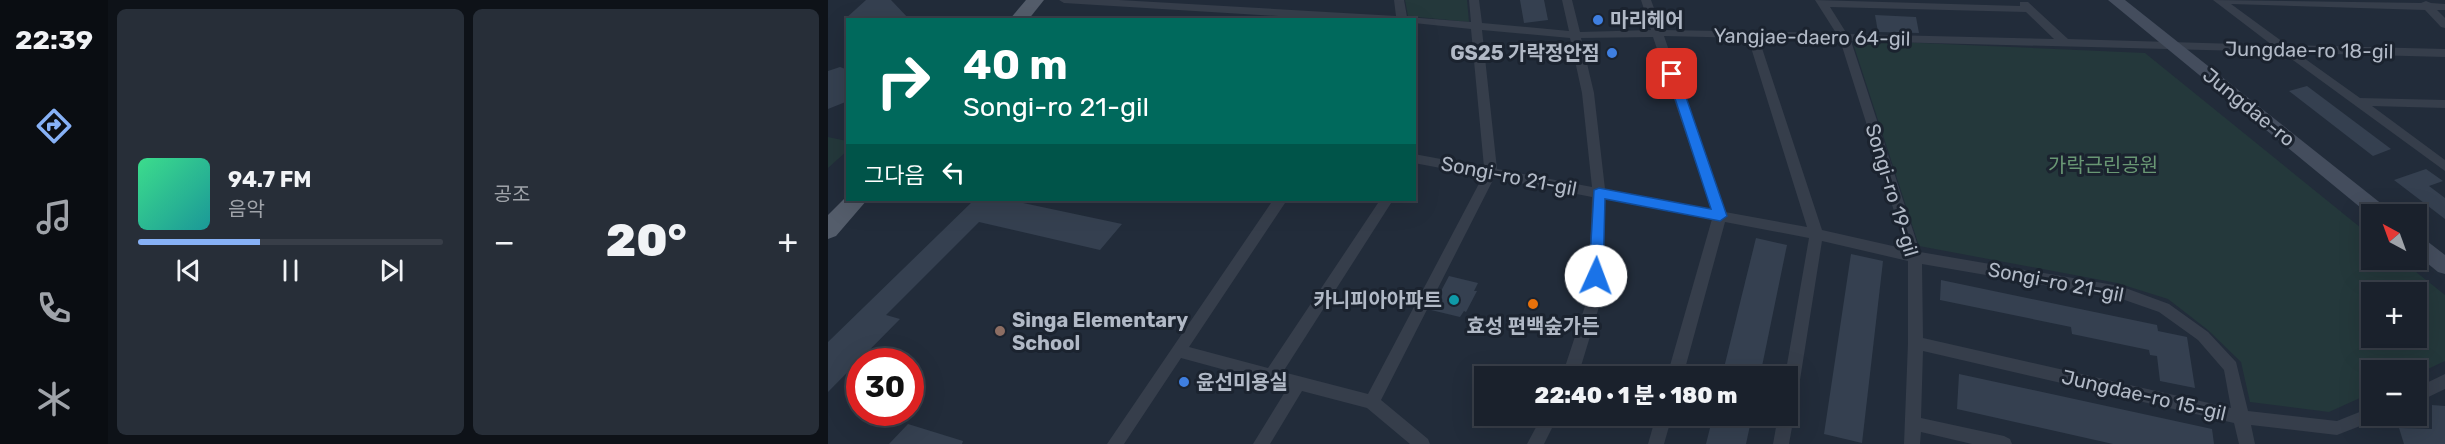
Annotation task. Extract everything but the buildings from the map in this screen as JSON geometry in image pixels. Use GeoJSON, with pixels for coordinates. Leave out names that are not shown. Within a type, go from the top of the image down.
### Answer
{"type":"FeatureCollection","features":[{"type":"Feature","properties":{"kind":"main road"},"geometry":{"type":"LineString","coordinates":[[1020,18],[1035,0]]}},
{"type":"Feature","properties":{"kind":"main road","name":"Jungdae-ro"},"geometry":{"type":"LineString","coordinates":[[2116,0],[2369,204]]}},
{"type":"Feature","properties":{"kind":"main road"},"geometry":{"type":"LineString","coordinates":[[828,230],[855,201]]}},
{"type":"Feature","properties":{"kind":"main road"},"geometry":{"type":"LineString","coordinates":[[2427,252],[2445,266]]}},
{"type":"Feature","properties":{"kind":"street"},"geometry":{"type":"LineString","coordinates":[[1064,0],[1384,18]]}},
{"type":"Feature","properties":{"kind":"street"},"geometry":{"type":"LineString","coordinates":[[1400,0],[1402,18]]}},
{"type":"Feature","properties":{"kind":"street"},"geometry":{"type":"LineString","coordinates":[[1372,402],[1491,172],[1474,0]]}},
{"type":"Feature","properties":{"kind":"street"},"geometry":{"type":"LineString","coordinates":[[1567,0],[1588,93],[1599,193],[1595,297],[1573,366]]}},
{"type":"Feature","properties":{"kind":"street"},"geometry":{"type":"LineString","coordinates":[[1647,0],[1720,216],[1678,366]]}},
{"type":"Feature","properties":{"kind":"street"},"geometry":{"type":"LineString","coordinates":[[2019,0],[2067,44]]}},
{"type":"Feature","properties":{"kind":"street"},"geometry":{"type":"LineString","coordinates":[[2219,0],[2426,3],[2445,7]]}},
{"type":"Feature","properties":{"kind":"street"},"geometry":{"type":"LineString","coordinates":[[2219,0],[2444,166]]}},
{"type":"Feature","properties":{"kind":"street","name":"Songi-ro 19-gil"},"geometry":{"type":"LineString","coordinates":[[1821,2],[2029,9]]}},
{"type":"Feature","properties":{"kind":"street","name":"Songi-ro 19-gil"},"geometry":{"type":"LineString","coordinates":[[1821,2],[1844,37],[1915,257],[1916,343],[1912,444]]}},
{"type":"Feature","properties":{"kind":"street"},"geometry":{"type":"LineString","coordinates":[[2426,3],[2445,25]]}},
{"type":"Feature","properties":{"kind":"street","name":"Yangjae-daero 64-gil"},"geometry":{"type":"LineString","coordinates":[[1416,20],[1576,35],[1659,33],[2174,47]]}},
{"type":"Feature","properties":{"kind":"street"},"geometry":{"type":"LineString","coordinates":[[1753,36],[1816,234],[1794,366]]}},
{"type":"Feature","properties":{"kind":"street","name":"Jungdae-ro 18-gil"},"geometry":{"type":"LineString","coordinates":[[2174,47],[2445,53]]}},
{"type":"Feature","properties":{"kind":"street"},"geometry":{"type":"LineString","coordinates":[[2358,102],[2445,104]]}},
{"type":"Feature","properties":{"kind":"street","name":"Songi-ro 21-gil"},"geometry":{"type":"LineString","coordinates":[[1416,158],[1816,234],[1915,257],[2120,292],[2164,308],[2203,336],[2231,367],[2247,444]]}},
{"type":"Feature","properties":{"kind":"street"},"geometry":{"type":"LineString","coordinates":[[1115,444],[1279,201]]}},
{"type":"Feature","properties":{"kind":"street"},"geometry":{"type":"LineString","coordinates":[[1272,375],[1386,201]]}},
{"type":"Feature","properties":{"kind":"street","name":"Jungdae-ro 15-gil"},"geometry":{"type":"LineString","coordinates":[[1916,343],[2241,417],[2337,428],[2361,418]]}},
{"type":"Feature","properties":{"kind":"street"},"geometry":{"type":"LineString","coordinates":[[1178,351],[1372,402],[1422,444]]}},
{"type":"Feature","properties":{"kind":"street"},"geometry":{"type":"LineString","coordinates":[[2427,390],[2445,381]]}},
{"type":"Feature","properties":{"kind":"street"},"geometry":{"type":"LineString","coordinates":[[1261,444],[1299,382]]}},
{"type":"Feature","properties":{"kind":"street"},"geometry":{"type":"LineString","coordinates":[[1913,423],[2004,444]]}},
{"type":"Feature","properties":{"kind":"street"},"geometry":{"type":"LineString","coordinates":[[1535,444],[1545,426]]}},
{"type":"Feature","properties":{"kind":"street"},"geometry":{"type":"LineString","coordinates":[[1656,444],[1661,426]]}},
{"type":"Feature","properties":{"kind":"street"},"geometry":{"type":"LineString","coordinates":[[1782,444],[1785,426]]}},
{"type":"Feature","properties":{"kind":"green space"},"geometry":{"type":"Polygon","coordinates":[[[1405,0],[1467,0],[1469,22],[1408,16],[1405,0]]]}},
{"type":"Feature","properties":{"kind":"green space","name":"가락근린공원"},"geometry":{"type":"Polygon","coordinates":[[[1852,40],[2145,53],[2361,228],[2361,270],[2414,270],[2445,295],[2445,361],[2427,369],[2427,360],[2361,360],[2361,398],[2329,412],[2250,402],[2241,362],[2208,330],[2168,299],[2117,283],[1919,246],[1852,40]]]}},
{"type":"Feature","properties":{"kind":"green space"},"geometry":{"type":"Polygon","coordinates":[[[828,137],[846,141],[846,152],[828,168],[828,137]]]}},
{"type":"Feature","properties":{"kind":"place","name":"마리헤어"},"geometry":{"type":"Point","coordinates":[1598,20]}},
{"type":"Feature","properties":{"kind":"place","name":"GS25 가락정안점"},"geometry":{"type":"Point","coordinates":[1612,53]}},
{"type":"Feature","properties":{"kind":"place","name":"카니피아아파트"},"geometry":{"type":"Point","coordinates":[1454,300]}},
{"type":"Feature","properties":{"kind":"place","name":"효성 편백숲가든"},"geometry":{"type":"Point","coordinates":[1533,304]}},
{"type":"Feature","properties":{"kind":"place","name":"Singa Elementary School"},"geometry":{"type":"Point","coordinates":[1000,331]}},
{"type":"Feature","properties":{"kind":"place","name":"윤선미용실"},"geometry":{"type":"Point","coordinates":[1184,382]}},
{"type":"Feature","properties":{"kind":"route"},"geometry":{"type":"LineString","coordinates":[[1596,276],[1599,193],[1720,216],[1672,74]]}}]}
